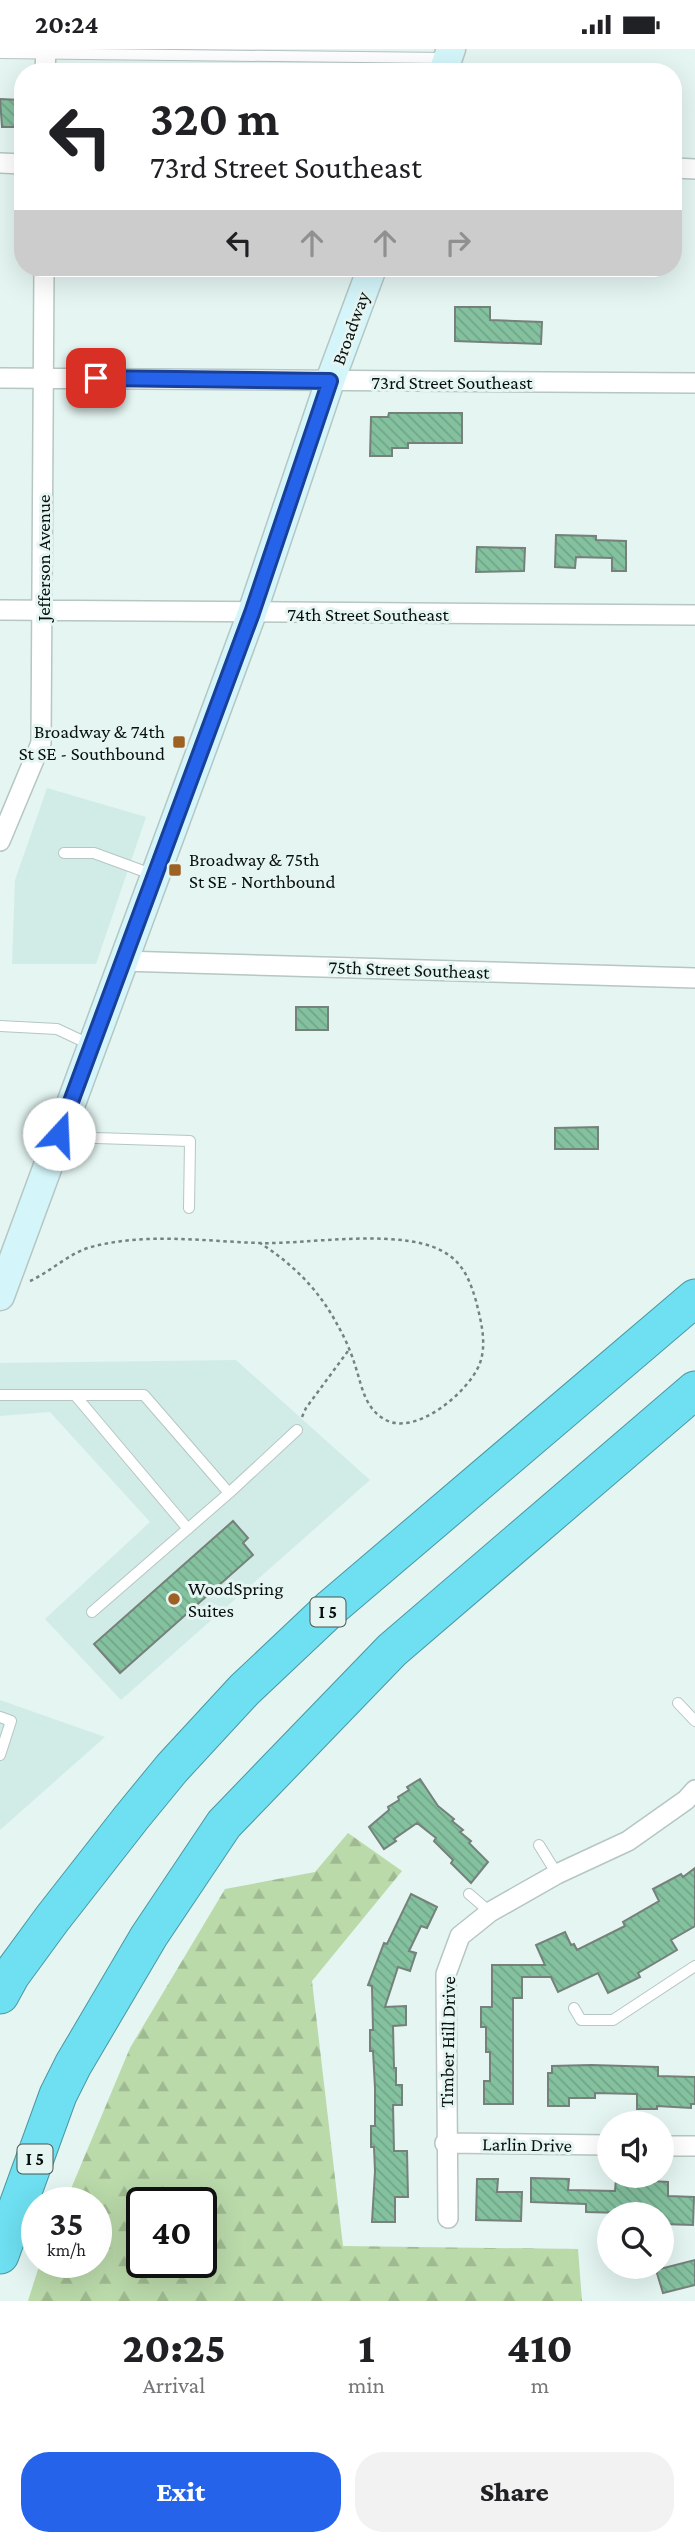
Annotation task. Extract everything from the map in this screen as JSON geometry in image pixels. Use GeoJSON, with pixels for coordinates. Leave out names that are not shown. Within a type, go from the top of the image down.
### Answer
{"type":"FeatureCollection","features":[{"type":"Feature","properties":{"kind":"highway","name":"I 5"},"geometry":{"type":"LineString","coordinates":[[4,1989],[164,1778],[244,1691],[332,1607],[695,1298]]}},
{"type":"Feature","properties":{"kind":"highway","name":"I 5"},"geometry":{"type":"LineString","coordinates":[[0,2255],[58,2095],[73,2065],[149,1936],[225,1824],[392,1650],[695,1390]]}},
{"type":"Feature","properties":{"kind":"street","name":"Jefferson Avenue"},"geometry":{"type":"LineString","coordinates":[[0,841],[41,743],[44,277]]}},
{"type":"Feature","properties":{"kind":"street","name":"Broadway"},"geometry":{"type":"LineString","coordinates":[[1,1295],[252,613],[330,381],[369,277]]}},
{"type":"Feature","properties":{"kind":"street","name":"73rd Street Southeast"},"geometry":{"type":"LineString","coordinates":[[0,378],[695,383]]}},
{"type":"Feature","properties":{"kind":"street","name":"74th Street Southeast"},"geometry":{"type":"LineString","coordinates":[[0,610],[695,615]]}},
{"type":"Feature","properties":{"kind":"street","name":"75th Street Southeast"},"geometry":{"type":"LineString","coordinates":[[122,961],[695,978]]}},
{"type":"Feature","properties":{"kind":"street","name":"Timber Hill Drive"},"geometry":{"type":"LineString","coordinates":[[448,2218],[445,2143],[446,1974],[460,1936],[490,1912],[557,1874],[628,1840],[686,1800],[695,1790]]}},
{"type":"Feature","properties":{"kind":"street","name":"Larlin Drive"},"geometry":{"type":"LineString","coordinates":[[445,2143],[597,2145]]}},
{"type":"Feature","properties":{"kind":"street"},"geometry":{"type":"LineString","coordinates":[[674,2146],[695,2147]]}},
{"type":"Feature","properties":{"kind":"lane"},"geometry":{"type":"LineString","coordinates":[[0,53],[46,58],[447,60]]}},
{"type":"Feature","properties":{"kind":"lane"},"geometry":{"type":"LineString","coordinates":[[64,853],[94,853],[154,875]]}},
{"type":"Feature","properties":{"kind":"lane"},"geometry":{"type":"LineString","coordinates":[[0,1026],[57,1029],[91,1045]]}},
{"type":"Feature","properties":{"kind":"lane"},"geometry":{"type":"LineString","coordinates":[[59,1134],[96,1139],[190,1141],[189,1208]]}},
{"type":"Feature","properties":{"kind":"lane"},"geometry":{"type":"LineString","coordinates":[[0,1395],[144,1395],[229,1493]]}},
{"type":"Feature","properties":{"kind":"lane"},"geometry":{"type":"LineString","coordinates":[[75,1395],[188,1529]]}},
{"type":"Feature","properties":{"kind":"lane"},"geometry":{"type":"LineString","coordinates":[[92,1612],[297,1430]]}},
{"type":"Feature","properties":{"kind":"lane"},"geometry":{"type":"LineString","coordinates":[[678,1703],[695,1721]]}},
{"type":"Feature","properties":{"kind":"lane"},"geometry":{"type":"LineString","coordinates":[[0,1717],[11,1721],[0,1755]]}},
{"type":"Feature","properties":{"kind":"lane"},"geometry":{"type":"LineString","coordinates":[[539,1845],[557,1874]]}},
{"type":"Feature","properties":{"kind":"lane"},"geometry":{"type":"LineString","coordinates":[[469,1894],[490,1912]]}},
{"type":"Feature","properties":{"kind":"lane"},"geometry":{"type":"LineString","coordinates":[[574,2008],[581,2020],[613,2020],[695,1966]]}},
{"type":"Feature","properties":{"kind":"path"},"geometry":{"type":"LineString","coordinates":[[1,1295],[44,1275],[92,1246],[130,1240],[197,1238],[260,1243],[343,1238],[422,1243],[449,1255],[463,1269],[471,1286],[482,1322],[483,1351],[479,1366],[446,1403],[422,1420],[405,1425],[386,1420],[372,1409],[361,1390],[338,1326],[307,1279],[260,1243]]}},
{"type":"Feature","properties":{"kind":"path"},"geometry":{"type":"LineString","coordinates":[[297,1430],[306,1408],[349,1351]]}},
{"type":"Feature","properties":{"kind":"shaded area"},"geometry":{"type":"Polygon","coordinates":[[[47,788],[146,817],[96,964],[12,964],[15,880],[47,788]]]}},
{"type":"Feature","properties":{"kind":"shaded area"},"geometry":{"type":"Polygon","coordinates":[[[236,1360],[370,1480],[121,1700],[45,1619],[150,1522],[50,1412],[0,1416],[0,1363],[236,1360]]]}},
{"type":"Feature","properties":{"kind":"shaded area"},"geometry":{"type":"Polygon","coordinates":[[[0,1700],[105,1737],[0,1830],[0,1700]]]}},
{"type":"Feature","properties":{"kind":"green space"},"geometry":{"type":"Polygon","coordinates":[[[348,1833],[402,1871],[312,1981],[343,2246],[578,2249],[582,2301],[28,2301],[35,2278],[112,2278],[112,2187],[72,2187],[130,2048],[225,1889],[315,1872],[348,1833]]]}},
{"type":"Feature","properties":{"kind":"building"},"geometry":{"type":"Polygon","coordinates":[[[0,99],[14,100],[14,127],[2,127],[0,99]]]}},
{"type":"Feature","properties":{"kind":"building"},"geometry":{"type":"Polygon","coordinates":[[[455,307],[490,307],[490,320],[542,322],[541,344],[455,341],[455,307]]]}},
{"type":"Feature","properties":{"kind":"building"},"geometry":{"type":"Polygon","coordinates":[[[389,413],[462,413],[462,443],[408,443],[408,448],[392,448],[392,456],[370,456],[371,417],[388,417],[389,413]]]}},
{"type":"Feature","properties":{"kind":"building"},"geometry":{"type":"Polygon","coordinates":[[[556,535],[596,536],[596,540],[626,541],[626,571],[612,571],[612,558],[576,557],[575,568],[555,567],[556,535]]]}},
{"type":"Feature","properties":{"kind":"building"},"geometry":{"type":"Polygon","coordinates":[[[477,547],[525,548],[524,571],[476,572],[477,547]]]}},
{"type":"Feature","properties":{"kind":"building"},"geometry":{"type":"Polygon","coordinates":[[[296,1007],[328,1007],[328,1030],[296,1030],[296,1007]]]}},
{"type":"Feature","properties":{"kind":"building"},"geometry":{"type":"Polygon","coordinates":[[[598,1127],[598,1149],[555,1149],[555,1128],[598,1127]]]}},
{"type":"Feature","properties":{"kind":"building","name":"WoodSpring Suites"},"geometry":{"type":"Polygon","coordinates":[[[233,1521],[248,1538],[243,1543],[253,1555],[120,1673],[94,1644],[233,1521]]]}},
{"type":"Feature","properties":{"kind":"building"},"geometry":{"type":"Polygon","coordinates":[[[420,1779],[438,1806],[454,1819],[452,1821],[463,1830],[460,1832],[488,1862],[471,1883],[451,1863],[453,1860],[434,1841],[436,1838],[417,1823],[384,1849],[369,1827],[389,1810],[388,1807],[399,1800],[398,1797],[409,1790],[407,1787],[420,1779]]]}},
{"type":"Feature","properties":{"kind":"building"},"geometry":{"type":"Polygon","coordinates":[[[695,1868],[695,1926],[671,1940],[677,1950],[638,1973],[640,1977],[608,1993],[598,1973],[558,1992],[551,1977],[522,1977],[522,1998],[513,1998],[513,2104],[484,2104],[484,2081],[490,2081],[490,2052],[486,2052],[486,2027],[481,2027],[481,2007],[492,2007],[492,1965],[545,1965],[536,1945],[565,1932],[571,1945],[574,1944],[577,1950],[625,1926],[623,1922],[659,1901],[653,1889],[681,1874],[683,1877],[695,1868]]]}},
{"type":"Feature","properties":{"kind":"building"},"geometry":{"type":"Polygon","coordinates":[[[411,1894],[437,1907],[427,1928],[421,1926],[409,1951],[416,1953],[410,1971],[398,1967],[385,2007],[406,2006],[406,2025],[393,2026],[394,2068],[396,2085],[402,2085],[402,2105],[393,2105],[394,2151],[407,2151],[408,2197],[395,2197],[395,2222],[372,2222],[375,2171],[371,2126],[375,2126],[375,2088],[373,2051],[370,2051],[370,2030],[373,2030],[372,1986],[368,1985],[384,1943],[387,1944],[411,1894]]]}},
{"type":"Feature","properties":{"kind":"building"},"geometry":{"type":"Polygon","coordinates":[[[552,2066],[658,2067],[658,2076],[695,2077],[695,2104],[691,2104],[691,2108],[657,2106],[657,2109],[637,2109],[637,2094],[595,2093],[595,2098],[569,2098],[569,2106],[548,2106],[548,2073],[552,2073],[552,2066]]]}},
{"type":"Feature","properties":{"kind":"building"},"geometry":{"type":"Polygon","coordinates":[[[531,2178],[569,2179],[568,2190],[668,2188],[668,2196],[694,2197],[693,2225],[674,2224],[674,2202],[597,2202],[597,2212],[586,2212],[586,2204],[531,2202],[531,2178]]]}},
{"type":"Feature","properties":{"kind":"building"},"geometry":{"type":"Polygon","coordinates":[[[477,2179],[498,2179],[497,2192],[522,2192],[521,2221],[476,2220],[477,2179]]]}},
{"type":"Feature","properties":{"kind":"building"},"geometry":{"type":"Polygon","coordinates":[[[695,2260],[695,2285],[663,2293],[659,2279],[674,2279],[674,2265],[695,2260]]]}},
{"type":"Feature","properties":{"kind":"place","name":"Broadway & 74th St SE - Southbound"},"geometry":{"type":"Point","coordinates":[179,742]}},
{"type":"Feature","properties":{"kind":"place","name":"Broadway & 75th St SE - Northbound"},"geometry":{"type":"Point","coordinates":[175,870]}},
{"type":"Feature","properties":{"kind":"place","name":"WoodSpring Suites"},"geometry":{"type":"Point","coordinates":[174,1599]}},
{"type":"Feature","properties":{"kind":"route"},"geometry":{"type":"LineString","coordinates":[[59,1134],[252,613],[330,381],[96,378]]}}]}
